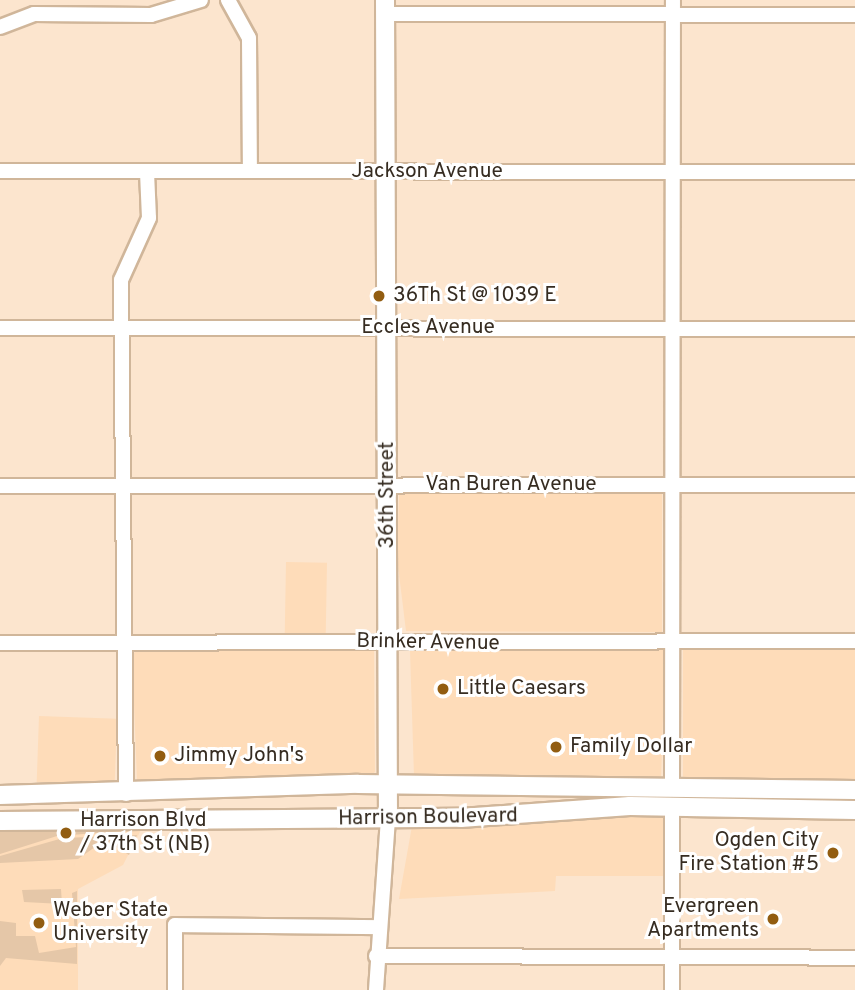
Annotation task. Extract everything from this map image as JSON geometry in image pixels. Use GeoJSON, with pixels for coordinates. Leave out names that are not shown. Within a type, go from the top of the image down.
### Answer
{"type":"FeatureCollection","features":[{"type":"Feature","properties":{"kind":"main road","name":"36th Street"},"geometry":{"type":"LineString","coordinates":[[385,7],[388,819]]}},
{"type":"Feature","properties":{"kind":"main road","name":"Harrison Boulevard"},"geometry":{"type":"LineString","coordinates":[[0,795],[126,794],[388,784],[855,790]]}},
{"type":"Feature","properties":{"kind":"main road","name":"Harrison Boulevard"},"geometry":{"type":"LineString","coordinates":[[0,821],[388,819],[672,806],[855,810]]}},
{"type":"Feature","properties":{"kind":"street"},"geometry":{"type":"LineString","coordinates":[[0,27],[34,14],[151,15],[201,0]]}},
{"type":"Feature","properties":{"kind":"street"},"geometry":{"type":"LineString","coordinates":[[229,0],[249,38],[250,171]]}},
{"type":"Feature","properties":{"kind":"street"},"geometry":{"type":"LineString","coordinates":[[385,7],[673,7],[855,15]]}},
{"type":"Feature","properties":{"kind":"street"},"geometry":{"type":"LineString","coordinates":[[672,786],[673,7]]}},
{"type":"Feature","properties":{"kind":"street","name":"Jackson Avenue"},"geometry":{"type":"LineString","coordinates":[[0,171],[855,172]]}},
{"type":"Feature","properties":{"kind":"street"},"geometry":{"type":"LineString","coordinates":[[126,794],[127,643],[122,485],[121,280],[149,219],[147,172]]}},
{"type":"Feature","properties":{"kind":"street","name":"Eccles Avenue"},"geometry":{"type":"LineString","coordinates":[[0,328],[855,329]]}},
{"type":"Feature","properties":{"kind":"street","name":"Van Buren Avenue"},"geometry":{"type":"LineString","coordinates":[[0,486],[855,485]]}},
{"type":"Feature","properties":{"kind":"street","name":"Brinker Avenue"},"geometry":{"type":"LineString","coordinates":[[0,643],[855,641]]}},
{"type":"Feature","properties":{"kind":"street"},"geometry":{"type":"LineString","coordinates":[[672,806],[673,990]]}},
{"type":"Feature","properties":{"kind":"street","name":"36th Street"},"geometry":{"type":"LineString","coordinates":[[376,990],[376,956],[388,819]]}},
{"type":"Feature","properties":{"kind":"street"},"geometry":{"type":"LineString","coordinates":[[175,990],[175,925],[379,927]]}},
{"type":"Feature","properties":{"kind":"street"},"geometry":{"type":"LineString","coordinates":[[376,956],[672,955],[855,958]]}},
{"type":"Feature","properties":{"kind":"shaded area"},"geometry":{"type":"Polygon","coordinates":[[[399,494],[662,494],[662,632],[406,631],[397,558],[399,494]]]}},
{"type":"Feature","properties":{"kind":"shaded area"},"geometry":{"type":"Polygon","coordinates":[[[286,562],[327,563],[326,634],[285,633],[286,562]]]}},
{"type":"Feature","properties":{"kind":"shaded area"},"geometry":{"type":"Polygon","coordinates":[[[660,647],[665,652],[661,781],[414,776],[410,651],[660,647]]]}},
{"type":"Feature","properties":{"kind":"shaded area"},"geometry":{"type":"Polygon","coordinates":[[[683,648],[855,648],[855,782],[683,782],[683,648]]]}},
{"type":"Feature","properties":{"kind":"shaded area"},"geometry":{"type":"Polygon","coordinates":[[[138,649],[374,650],[375,772],[360,782],[137,780],[132,655],[138,649]]]}},
{"type":"Feature","properties":{"kind":"shaded area"},"geometry":{"type":"Polygon","coordinates":[[[39,716],[117,719],[115,785],[37,782],[39,716]]]}},
{"type":"Feature","properties":{"kind":"shaded area"},"geometry":{"type":"Polygon","coordinates":[[[524,816],[665,817],[665,876],[556,876],[555,891],[399,899],[412,826],[524,816]]]}},
{"type":"Feature","properties":{"kind":"shaded area"},"geometry":{"type":"Polygon","coordinates":[[[0,829],[138,830],[57,836],[0,854],[0,829]]]}},
{"type":"Feature","properties":{"kind":"shaded area","name":"Weber State University"},"geometry":{"type":"Polygon","coordinates":[[[0,830],[141,830],[123,865],[78,889],[78,990],[0,990],[0,830]]]}},
{"type":"Feature","properties":{"kind":"shaded area"},"geometry":{"type":"Polygon","coordinates":[[[137,835],[129,855],[105,840],[78,859],[0,863],[0,856],[63,838],[137,835]]]}},
{"type":"Feature","properties":{"kind":"shaded area"},"geometry":{"type":"Polygon","coordinates":[[[61,889],[62,904],[24,902],[22,890],[61,889]]]}},
{"type":"Feature","properties":{"kind":"shaded area"},"geometry":{"type":"Polygon","coordinates":[[[77,891],[77,964],[6,958],[0,966],[0,921],[16,923],[16,936],[35,936],[39,953],[76,947],[72,893],[77,891]]]}},
{"type":"Feature","properties":{"kind":"place","name":"36Th St @ 1039 E"},"geometry":{"type":"Point","coordinates":[379,296]}},
{"type":"Feature","properties":{"kind":"place","name":"Little Caesars"},"geometry":{"type":"Point","coordinates":[443,689]}},
{"type":"Feature","properties":{"kind":"place","name":"Family Dollar"},"geometry":{"type":"Point","coordinates":[556,747]}},
{"type":"Feature","properties":{"kind":"place","name":"Jimmy John's"},"geometry":{"type":"Point","coordinates":[160,756]}},
{"type":"Feature","properties":{"kind":"place","name":"Harrison Blvd / 37th St (NB)"},"geometry":{"type":"Point","coordinates":[66,833]}},
{"type":"Feature","properties":{"kind":"place","name":"Ogden City Fire Station #5"},"geometry":{"type":"Point","coordinates":[833,853]}},
{"type":"Feature","properties":{"kind":"place","name":"Evergreen Apartments"},"geometry":{"type":"Point","coordinates":[773,919]}},
{"type":"Feature","properties":{"kind":"place","name":"Weber State University"},"geometry":{"type":"Point","coordinates":[39,923]}}]}
